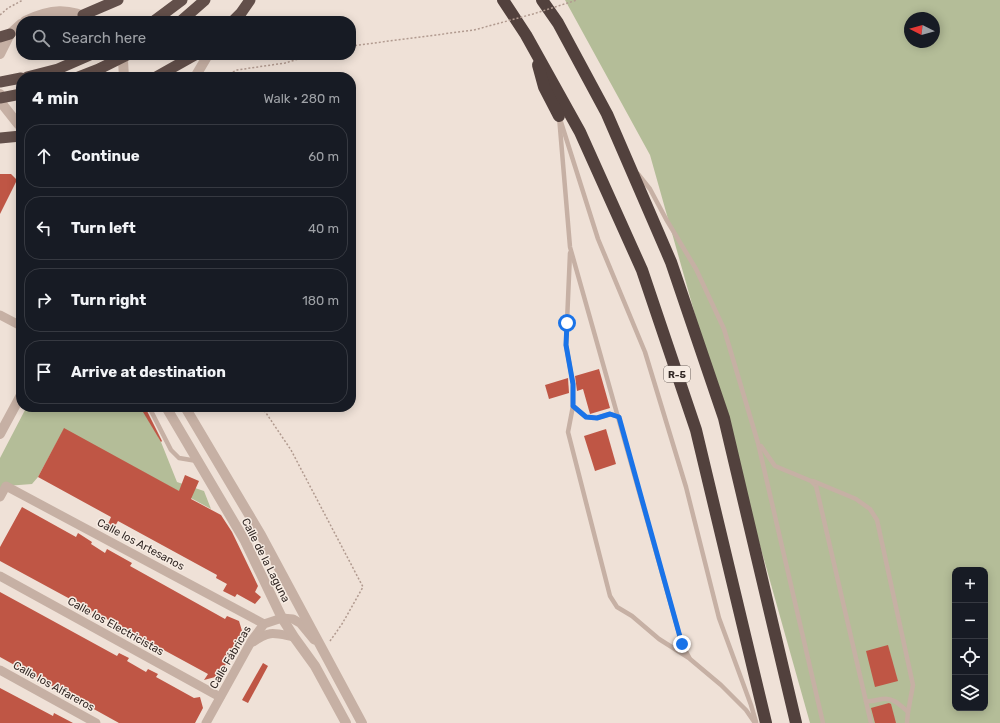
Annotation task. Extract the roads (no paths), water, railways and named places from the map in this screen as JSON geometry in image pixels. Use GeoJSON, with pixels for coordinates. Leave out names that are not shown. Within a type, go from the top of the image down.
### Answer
{"type":"FeatureCollection","features":[{"type":"Feature","properties":{"kind":"highway"},"geometry":{"type":"LineString","coordinates":[[82,14],[118,0]]}},
{"type":"Feature","properties":{"kind":"highway"},"geometry":{"type":"LineString","coordinates":[[161,16],[182,0]]}},
{"type":"Feature","properties":{"kind":"highway"},"geometry":{"type":"LineString","coordinates":[[187,16],[205,0]]}},
{"type":"Feature","properties":{"kind":"highway"},"geometry":{"type":"LineString","coordinates":[[238,16],[250,0]]}},
{"type":"Feature","properties":{"kind":"highway","name":"R-5"},"geometry":{"type":"LineString","coordinates":[[502,0],[532,45],[580,132],[642,270],[696,430],[766,723]]}},
{"type":"Feature","properties":{"kind":"highway","name":"R-5"},"geometry":{"type":"LineString","coordinates":[[542,0],[558,23],[603,107],[671,262],[724,418],[796,723]]}},
{"type":"Feature","properties":{"kind":"highway"},"geometry":{"type":"LineString","coordinates":[[532,45],[544,86],[559,116]]}},
{"type":"Feature","properties":{"kind":"highway"},"geometry":{"type":"LineString","coordinates":[[44,72],[78,60]]}},
{"type":"Feature","properties":{"kind":"highway"},"geometry":{"type":"LineString","coordinates":[[91,72],[117,60]]}},
{"type":"Feature","properties":{"kind":"highway"},"geometry":{"type":"LineString","coordinates":[[165,72],[186,60]]}},
{"type":"Feature","properties":{"kind":"highway"},"geometry":{"type":"LineString","coordinates":[[0,82],[16,79]]}},
{"type":"Feature","properties":{"kind":"highway"},"geometry":{"type":"LineString","coordinates":[[0,98],[16,95]]}},
{"type":"Feature","properties":{"kind":"highway"},"geometry":{"type":"LineString","coordinates":[[0,138],[16,136]]}},
{"type":"Feature","properties":{"kind":"street"},"geometry":{"type":"LineString","coordinates":[[37,16],[59,11],[82,14],[85,16]]}},
{"type":"Feature","properties":{"kind":"street"},"geometry":{"type":"LineString","coordinates":[[0,54],[5,36],[16,28]]}},
{"type":"Feature","properties":{"kind":"street"},"geometry":{"type":"LineString","coordinates":[[122,60],[124,72]]}},
{"type":"Feature","properties":{"kind":"street"},"geometry":{"type":"LineString","coordinates":[[198,72],[205,60]]}},
{"type":"Feature","properties":{"kind":"street"},"geometry":{"type":"LineString","coordinates":[[0,94],[3,104],[16,121]]}},
{"type":"Feature","properties":{"kind":"street"},"geometry":{"type":"LineString","coordinates":[[0,315],[16,323]]}},
{"type":"Feature","properties":{"kind":"street"},"geometry":{"type":"LineString","coordinates":[[0,434],[16,404]]}},
{"type":"Feature","properties":{"kind":"street","name":"Calle de la Laguna"},"geometry":{"type":"LineString","coordinates":[[169,412],[245,541],[282,618],[315,666],[346,723]]}},
{"type":"Feature","properties":{"kind":"street","name":"Calle de la Laguna"},"geometry":{"type":"LineString","coordinates":[[188,412],[261,535],[362,723]]}},
{"type":"Feature","properties":{"kind":"street","name":"Calle los Artesanos"},"geometry":{"type":"LineString","coordinates":[[0,497],[6,486],[264,624]]}},
{"type":"Feature","properties":{"kind":"street","name":"Calle los Electricistas"},"geometry":{"type":"LineString","coordinates":[[0,576],[220,696]]}},
{"type":"Feature","properties":{"kind":"street"},"geometry":{"type":"LineString","coordinates":[[282,618],[293,619],[300,623],[321,649]]}},
{"type":"Feature","properties":{"kind":"street","name":"Calle Fábricas"},"geometry":{"type":"LineString","coordinates":[[206,723],[248,646],[264,624],[282,618]]}},
{"type":"Feature","properties":{"kind":"street"},"geometry":{"type":"LineString","coordinates":[[248,646],[268,633],[277,633],[294,637]]}},
{"type":"Feature","properties":{"kind":"street","name":"Calle los Alfareros"},"geometry":{"type":"LineString","coordinates":[[0,670],[96,723]]}},
{"type":"Feature","properties":{"kind":"lane"},"geometry":{"type":"LineString","coordinates":[[559,116],[570,247],[566,345],[573,384],[573,406],[568,432],[610,596],[617,607],[632,616],[659,639],[690,659],[721,685],[746,710],[756,723]]}},
{"type":"Feature","properties":{"kind":"lane"},"geometry":{"type":"LineString","coordinates":[[559,116],[564,126],[598,239],[645,352],[686,487],[719,618],[752,705],[756,723]]}},
{"type":"Feature","properties":{"kind":"lane"},"geometry":{"type":"LineString","coordinates":[[626,158],[650,189],[696,269],[724,329],[758,443],[823,723]]}},
{"type":"Feature","properties":{"kind":"lane"},"geometry":{"type":"LineString","coordinates":[[570,247],[682,644],[690,659]]}},
{"type":"Feature","properties":{"kind":"lane"},"geometry":{"type":"LineString","coordinates":[[573,406],[586,417],[597,418],[610,414],[619,417]]}},
{"type":"Feature","properties":{"kind":"lane"},"geometry":{"type":"LineString","coordinates":[[152,412],[171,450],[179,458],[198,461]]}},
{"type":"Feature","properties":{"kind":"lane"},"geometry":{"type":"LineString","coordinates":[[758,443],[775,466],[856,499],[870,509],[877,520],[913,685],[907,723]]}},
{"type":"Feature","properties":{"kind":"lane"},"geometry":{"type":"LineString","coordinates":[[811,481],[816,486],[871,723]]}},
{"type":"Feature","properties":{"kind":"lane"},"geometry":{"type":"LineString","coordinates":[[866,701],[870,702],[884,698],[894,700],[908,712]]}}]}
